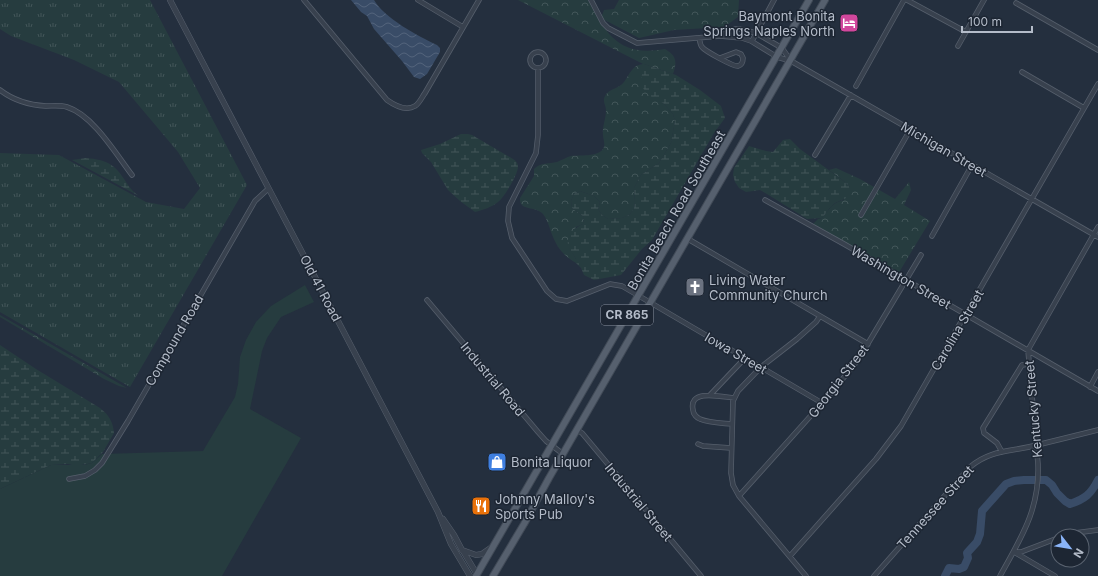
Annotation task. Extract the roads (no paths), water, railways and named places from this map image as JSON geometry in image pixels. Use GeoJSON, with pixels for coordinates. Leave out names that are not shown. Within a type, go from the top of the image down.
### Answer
{"type":"FeatureCollection","features":[{"type":"Feature","properties":{"kind":"main road","name":"Bonita Beach Road Southeast"},"geometry":{"type":"LineString","coordinates":[[477,575],[809,0]]}},
{"type":"Feature","properties":{"kind":"main road","name":"Bonita Beach Road Southeast"},"geometry":{"type":"LineString","coordinates":[[492,576],[524,524],[825,0]]}},
{"type":"Feature","properties":{"kind":"street","name":"Old 41 Road"},"geometry":{"type":"LineString","coordinates":[[170,0],[438,512],[451,544],[470,576]]}},
{"type":"Feature","properties":{"kind":"street"},"geometry":{"type":"LineString","coordinates":[[304,0],[387,100],[395,106],[405,108],[415,106],[425,93],[479,0]]}},
{"type":"Feature","properties":{"kind":"street"},"geometry":{"type":"LineString","coordinates":[[418,0],[463,27]]}},
{"type":"Feature","properties":{"kind":"street"},"geometry":{"type":"LineString","coordinates":[[591,0],[603,23],[608,28],[637,43],[720,36],[742,38],[752,41],[777,57],[791,61]]}},
{"type":"Feature","properties":{"kind":"street"},"geometry":{"type":"LineString","coordinates":[[752,41],[774,0]]}},
{"type":"Feature","properties":{"kind":"street"},"geometry":{"type":"LineString","coordinates":[[856,86],[905,0],[966,32]]}},
{"type":"Feature","properties":{"kind":"street"},"geometry":{"type":"LineString","coordinates":[[958,46],[984,0]]}},
{"type":"Feature","properties":{"kind":"street"},"geometry":{"type":"LineString","coordinates":[[1016,3],[1098,50]]}},
{"type":"Feature","properties":{"kind":"street"},"geometry":{"type":"LineString","coordinates":[[720,36],[740,29],[756,33],[782,48],[791,61]]}},
{"type":"Feature","properties":{"kind":"street"},"geometry":{"type":"LineString","coordinates":[[700,38],[702,47],[720,58],[734,66],[741,64],[743,58],[741,54],[736,52],[720,58]]}},
{"type":"Feature","properties":{"kind":"street","name":"Michigan Street"},"geometry":{"type":"LineString","coordinates":[[791,61],[1098,237]]}},
{"type":"Feature","properties":{"kind":"street","name":"Iowa Street"},"geometry":{"type":"LineString","coordinates":[[538,68],[538,135],[536,153],[509,207],[508,221],[512,238],[547,291],[556,299],[567,301],[610,284],[622,286],[822,403]]}},
{"type":"Feature","properties":{"kind":"street"},"geometry":{"type":"LineString","coordinates":[[1022,72],[1084,108]]}},
{"type":"Feature","properties":{"kind":"street","name":"Carolina Street"},"geometry":{"type":"LineString","coordinates":[[790,556],[895,436],[1098,84]]}},
{"type":"Feature","properties":{"kind":"street"},"geometry":{"type":"LineString","coordinates":[[0,90],[20,102],[38,105],[61,106],[80,113],[91,122],[132,175]]}},
{"type":"Feature","properties":{"kind":"street"},"geometry":{"type":"LineString","coordinates":[[815,156],[850,95]]}},
{"type":"Feature","properties":{"kind":"street"},"geometry":{"type":"LineString","coordinates":[[860,215],[910,130]]}},
{"type":"Feature","properties":{"kind":"street"},"geometry":{"type":"LineString","coordinates":[[932,236],[972,166]]}},
{"type":"Feature","properties":{"kind":"street","name":"Compound Road"},"geometry":{"type":"LineString","coordinates":[[70,479],[85,476],[95,470],[102,463],[128,421],[255,201],[268,189]]}},
{"type":"Feature","properties":{"kind":"street","name":"Washington Street"},"geometry":{"type":"LineString","coordinates":[[765,200],[1098,391]]}},
{"type":"Feature","properties":{"kind":"street","name":"Kentucky Street"},"geometry":{"type":"LineString","coordinates":[[1000,576],[1028,523],[1039,474],[1028,364],[1028,350],[1098,227]]}},
{"type":"Feature","properties":{"kind":"street"},"geometry":{"type":"LineString","coordinates":[[688,239],[868,344]]}},
{"type":"Feature","properties":{"kind":"street","name":"Georgia Street"},"geometry":{"type":"LineString","coordinates":[[739,496],[846,376],[868,344],[921,255]]}},
{"type":"Feature","properties":{"kind":"street","name":"Industrial Road"},"geometry":{"type":"LineString","coordinates":[[427,300],[519,411],[542,436],[563,454]]}},
{"type":"Feature","properties":{"kind":"street"},"geometry":{"type":"LineString","coordinates":[[806,576],[736,491],[731,479],[732,424],[734,398],[738,391],[761,367],[803,334],[820,316]]}},
{"type":"Feature","properties":{"kind":"street"},"geometry":{"type":"LineString","coordinates":[[710,395],[745,358]]}},
{"type":"Feature","properties":{"kind":"street"},"geometry":{"type":"LineString","coordinates":[[1002,452],[997,443],[984,433],[983,428],[1022,365],[1028,364]]}},
{"type":"Feature","properties":{"kind":"street"},"geometry":{"type":"LineString","coordinates":[[1090,387],[1098,372]]}},
{"type":"Feature","properties":{"kind":"street"},"geometry":{"type":"LineString","coordinates":[[732,424],[702,420],[696,416],[693,411],[694,402],[700,396],[710,395],[734,398]]}},
{"type":"Feature","properties":{"kind":"street","name":"Industrial Street"},"geometry":{"type":"LineString","coordinates":[[577,430],[582,434],[700,576]]}},
{"type":"Feature","properties":{"kind":"street","name":"Tennessee Street"},"geometry":{"type":"LineString","coordinates":[[874,576],[970,467],[983,457],[1036,446],[1098,430]]}},
{"type":"Feature","properties":{"kind":"street"},"geometry":{"type":"LineString","coordinates":[[698,444],[703,446],[731,448]]}},
{"type":"Feature","properties":{"kind":"street"},"geometry":{"type":"LineString","coordinates":[[438,512],[454,535],[477,575]]}},
{"type":"Feature","properties":{"kind":"street"},"geometry":{"type":"LineString","coordinates":[[1014,552],[1020,552],[1050,541]]}},
{"type":"Feature","properties":{"kind":"street"},"geometry":{"type":"LineString","coordinates":[[462,550],[476,556],[482,554],[493,546]]}},
{"type":"Feature","properties":{"kind":"street"},"geometry":{"type":"LineString","coordinates":[[1014,552],[1056,576]]}},
{"type":"Feature","properties":{"kind":"water"},"geometry":{"type":"Polygon","coordinates":[[[351,0],[374,0],[393,20],[411,32],[437,45],[440,48],[440,52],[427,74],[420,79],[414,77],[374,29],[367,16],[361,12],[351,0]]]}},
{"type":"Feature","properties":{"kind":"waterway"},"geometry":{"type":"LineString","coordinates":[[945,576],[949,568],[959,569],[964,567],[968,558],[967,553],[977,542],[980,534],[982,511],[1006,484],[1014,481],[1046,480],[1052,485],[1057,493],[1070,504],[1087,495],[1093,489],[1098,480]]}},
{"type":"Feature","properties":{"kind":"place","name":"Baymont Bonita Springs Naples North"},"geometry":{"type":"Point","coordinates":[849,23]}},
{"type":"Feature","properties":{"kind":"place","name":"Living Water Community Church"},"geometry":{"type":"Point","coordinates":[695,287]}},
{"type":"Feature","properties":{"kind":"place","name":"Bonita Liquor"},"geometry":{"type":"Point","coordinates":[497,462]}},
{"type":"Feature","properties":{"kind":"place","name":"Johnny Malloy's Sports Pub"},"geometry":{"type":"Point","coordinates":[481,506]}}]}
